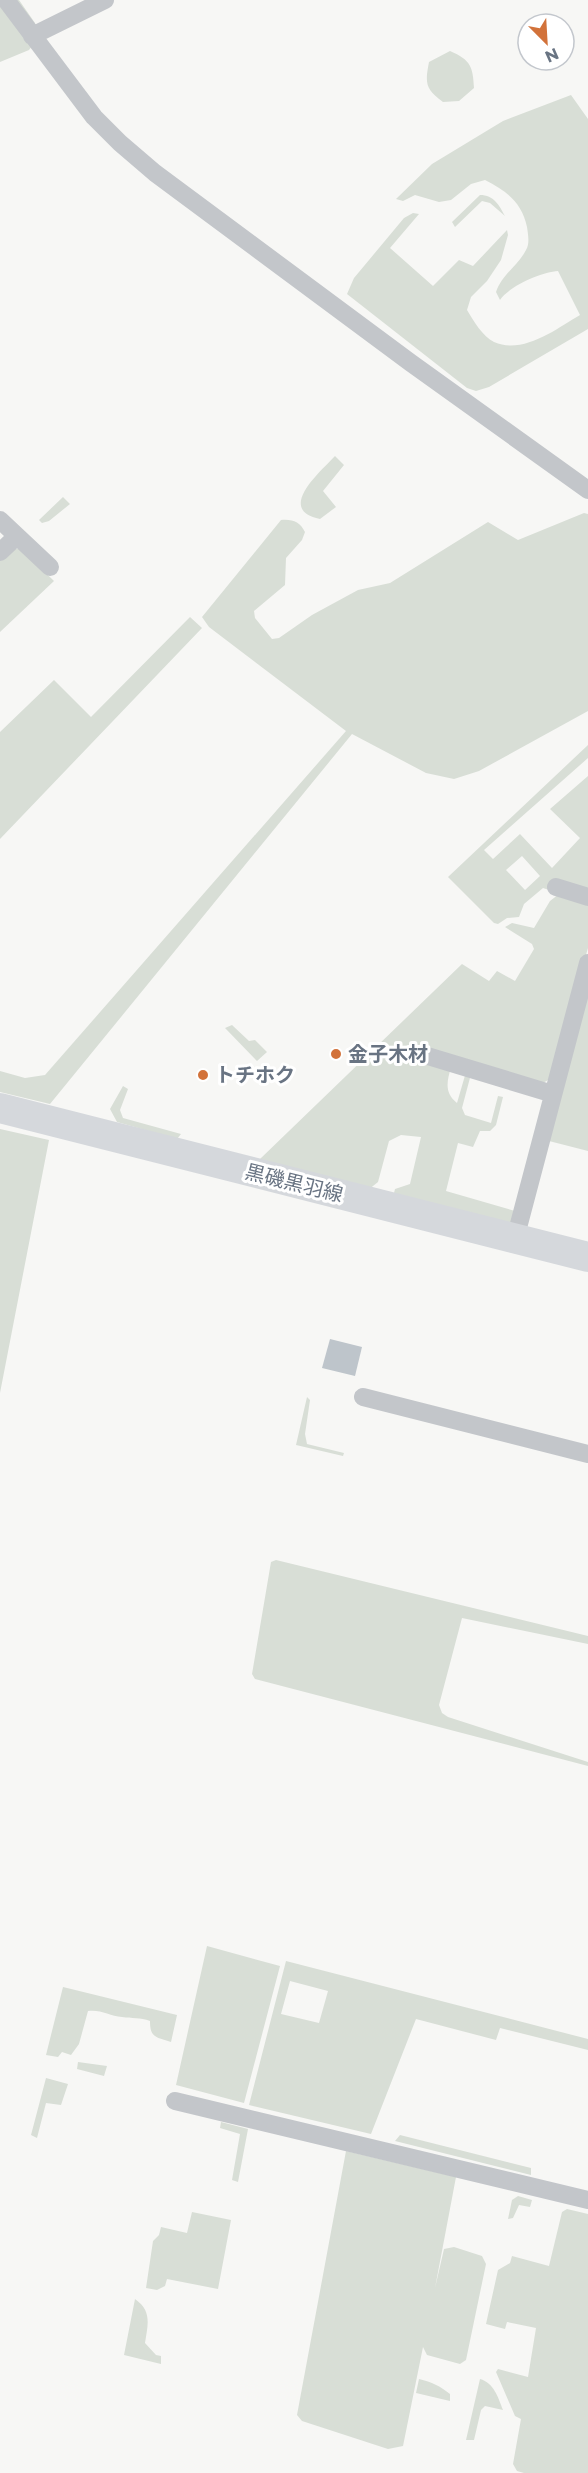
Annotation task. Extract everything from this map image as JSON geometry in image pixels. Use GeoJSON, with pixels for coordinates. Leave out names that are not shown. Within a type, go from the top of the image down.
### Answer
{"type":"FeatureCollection","features":[{"type":"Feature","properties":{"kind":"main road","name":"黒磯黒羽線"},"geometry":{"type":"LineString","coordinates":[[0,1108],[588,1257]]}},
{"type":"Feature","properties":{"kind":"street"},"geometry":{"type":"LineString","coordinates":[[6,0],[94,117],[155,173],[411,363],[588,490]]}},
{"type":"Feature","properties":{"kind":"street"},"geometry":{"type":"LineString","coordinates":[[32,36],[105,0]]}},
{"type":"Feature","properties":{"kind":"street"},"geometry":{"type":"LineString","coordinates":[[0,520],[50,567]]}},
{"type":"Feature","properties":{"kind":"street"},"geometry":{"type":"LineString","coordinates":[[0,552],[17,536]]}},
{"type":"Feature","properties":{"kind":"street"},"geometry":{"type":"LineString","coordinates":[[556,887],[588,897]]}},
{"type":"Feature","properties":{"kind":"street"},"geometry":{"type":"LineString","coordinates":[[515,1239],[588,963]]}},
{"type":"Feature","properties":{"kind":"street"},"geometry":{"type":"LineString","coordinates":[[421,1053],[554,1094]]}},
{"type":"Feature","properties":{"kind":"street"},"geometry":{"type":"LineString","coordinates":[[363,1397],[588,1454]]}},
{"type":"Feature","properties":{"kind":"street"},"geometry":{"type":"LineString","coordinates":[[175,2101],[588,2200]]}},
{"type":"Feature","properties":{"kind":"shaded area"},"geometry":{"type":"Polygon","coordinates":[[[0,0],[19,0],[35,23],[38,38],[29,50],[0,62],[0,0]]]}},
{"type":"Feature","properties":{"kind":"shaded area"},"geometry":{"type":"Polygon","coordinates":[[[450,51],[470,65],[474,88],[459,101],[443,102],[428,85],[428,69],[429,62],[450,51]]]}},
{"type":"Feature","properties":{"kind":"shaded area"},"geometry":{"type":"Polygon","coordinates":[[[571,95],[588,119],[588,329],[489,387],[476,391],[467,388],[347,294],[354,278],[404,218],[413,213],[419,214],[390,248],[433,286],[459,260],[473,266],[507,230],[508,235],[501,260],[487,281],[471,297],[467,310],[490,340],[505,345],[528,343],[580,315],[558,271],[526,281],[500,300],[496,292],[506,275],[523,256],[528,239],[525,219],[521,211],[517,204],[500,189],[485,180],[471,184],[451,200],[439,202],[415,195],[403,201],[396,199],[432,164],[503,121],[571,95]]]}},
{"type":"Feature","properties":{"kind":"shaded area"},"geometry":{"type":"Polygon","coordinates":[[[480,195],[492,199],[505,216],[490,203],[482,201],[455,227],[452,222],[480,195]]]}},
{"type":"Feature","properties":{"kind":"shaded area"},"geometry":{"type":"Polygon","coordinates":[[[335,456],[344,465],[323,491],[336,507],[320,519],[307,514],[302,508],[301,500],[305,490],[335,456]]]}},
{"type":"Feature","properties":{"kind":"shaded area"},"geometry":{"type":"Polygon","coordinates":[[[63,497],[70,504],[49,521],[42,523],[39,520],[63,497]]]}},
{"type":"Feature","properties":{"kind":"shaded area"},"geometry":{"type":"Polygon","coordinates":[[[584,513],[588,514],[588,711],[479,771],[454,779],[426,773],[352,734],[50,1104],[0,1092],[0,1071],[25,1078],[45,1075],[346,731],[209,627],[202,617],[281,520],[296,522],[305,532],[302,540],[286,558],[285,585],[254,611],[255,618],[272,639],[279,638],[312,615],[358,590],[390,583],[488,522],[518,540],[584,513]]]}},
{"type":"Feature","properties":{"kind":"shaded area"},"geometry":{"type":"Polygon","coordinates":[[[12,549],[21,549],[54,581],[0,632],[0,560],[12,549]]]}},
{"type":"Feature","properties":{"kind":"shaded area"},"geometry":{"type":"Polygon","coordinates":[[[190,617],[202,628],[0,839],[0,732],[54,680],[91,717],[190,617]]]}},
{"type":"Feature","properties":{"kind":"shaded area"},"geometry":{"type":"Polygon","coordinates":[[[588,745],[588,758],[484,850],[493,859],[520,834],[552,868],[580,838],[550,809],[588,776],[588,890],[543,888],[524,904],[519,917],[507,918],[498,924],[494,923],[448,877],[588,745]],[[522,856],[506,870],[525,890],[540,876],[522,856]]]}},
{"type":"Feature","properties":{"kind":"shaded area"},"geometry":{"type":"Polygon","coordinates":[[[559,894],[588,903],[588,948],[550,1079],[541,1084],[451,1067],[448,1082],[448,1091],[457,1103],[466,1072],[471,1074],[462,1108],[465,1115],[491,1123],[498,1096],[503,1097],[496,1125],[490,1131],[480,1131],[473,1147],[458,1143],[446,1191],[515,1211],[511,1223],[393,1197],[395,1189],[410,1184],[421,1137],[401,1135],[389,1141],[378,1182],[368,1190],[260,1159],[462,964],[489,981],[497,971],[515,981],[534,949],[532,944],[505,927],[512,923],[534,928],[550,901],[559,894]]]}},
{"type":"Feature","properties":{"kind":"shaded area"},"geometry":{"type":"Polygon","coordinates":[[[588,984],[588,1151],[549,1141],[588,984]]]}},
{"type":"Feature","properties":{"kind":"shaded area"},"geometry":{"type":"Polygon","coordinates":[[[232,1025],[249,1041],[255,1040],[267,1052],[257,1061],[225,1028],[232,1025]]]}},
{"type":"Feature","properties":{"kind":"shaded area"},"geometry":{"type":"Polygon","coordinates":[[[123,1086],[128,1089],[120,1110],[123,1118],[181,1134],[177,1139],[117,1122],[110,1109],[123,1086]]]}},
{"type":"Feature","properties":{"kind":"shaded area"},"geometry":{"type":"Polygon","coordinates":[[[0,1129],[49,1140],[0,1393],[0,1129]]]}},
{"type":"Feature","properties":{"kind":"shaded area"},"geometry":{"type":"Polygon","coordinates":[[[330,1339],[362,1347],[355,1376],[322,1368],[330,1339]]]}},
{"type":"Feature","properties":{"kind":"shaded area"},"geometry":{"type":"Polygon","coordinates":[[[307,1397],[310,1400],[305,1434],[307,1444],[344,1453],[343,1456],[296,1445],[307,1397]]]}},
{"type":"Feature","properties":{"kind":"shaded area"},"geometry":{"type":"Polygon","coordinates":[[[276,1560],[588,1636],[588,1644],[462,1618],[439,1705],[442,1713],[448,1717],[588,1762],[588,1766],[255,1679],[252,1674],[271,1562],[276,1560]]]}},
{"type":"Feature","properties":{"kind":"shaded area"},"geometry":{"type":"Polygon","coordinates":[[[207,1946],[280,1966],[244,2103],[176,2085],[207,1946]]]}},
{"type":"Feature","properties":{"kind":"shaded area"},"geometry":{"type":"Polygon","coordinates":[[[286,1961],[588,2039],[588,2050],[500,2028],[496,2040],[416,2019],[371,2134],[249,2105],[286,1961]],[[290,1981],[281,2014],[319,2023],[328,1991],[290,1981]]]}},
{"type":"Feature","properties":{"kind":"shaded area"},"geometry":{"type":"Polygon","coordinates":[[[63,1987],[177,2015],[171,2042],[153,2034],[150,2021],[88,2011],[79,2044],[71,2055],[62,2052],[58,2057],[46,2055],[63,1987]]]}},
{"type":"Feature","properties":{"kind":"shaded area"},"geometry":{"type":"Polygon","coordinates":[[[78,2062],[107,2066],[104,2076],[77,2069],[78,2062]]]}},
{"type":"Feature","properties":{"kind":"shaded area"},"geometry":{"type":"Polygon","coordinates":[[[46,2078],[68,2084],[61,2105],[46,2103],[37,2138],[31,2135],[46,2078]]]}},
{"type":"Feature","properties":{"kind":"shaded area"},"geometry":{"type":"Polygon","coordinates":[[[221,2122],[248,2129],[238,2182],[232,2180],[240,2134],[220,2128],[221,2122]]]}},
{"type":"Feature","properties":{"kind":"shaded area"},"geometry":{"type":"Polygon","coordinates":[[[400,2135],[531,2168],[531,2175],[395,2141],[400,2135]]]}},
{"type":"Feature","properties":{"kind":"shaded area"},"geometry":{"type":"Polygon","coordinates":[[[346,2151],[456,2177],[435,2288],[444,2249],[454,2247],[482,2256],[486,2264],[466,2360],[460,2364],[427,2355],[423,2347],[403,2446],[388,2449],[302,2421],[297,2415],[346,2151]]]}},
{"type":"Feature","properties":{"kind":"shaded area"},"geometry":{"type":"Polygon","coordinates":[[[518,2196],[532,2200],[530,2207],[519,2205],[513,2218],[508,2219],[512,2200],[518,2196]]]}},
{"type":"Feature","properties":{"kind":"shaded area"},"geometry":{"type":"Polygon","coordinates":[[[567,2209],[588,2214],[588,2473],[524,2473],[517,2471],[513,2464],[521,2419],[515,2416],[496,2372],[498,2369],[528,2377],[536,2328],[507,2322],[505,2329],[486,2324],[498,2270],[510,2263],[512,2256],[549,2266],[562,2212],[567,2209]]]}},
{"type":"Feature","properties":{"kind":"shaded area"},"geometry":{"type":"Polygon","coordinates":[[[192,2212],[231,2220],[218,2289],[167,2279],[165,2286],[157,2290],[146,2288],[153,2241],[159,2235],[161,2227],[187,2233],[192,2212]]]}},
{"type":"Feature","properties":{"kind":"shaded area"},"geometry":{"type":"Polygon","coordinates":[[[135,2299],[144,2308],[148,2318],[145,2343],[156,2355],[161,2356],[161,2364],[124,2355],[135,2299]]]}},
{"type":"Feature","properties":{"kind":"shaded area"},"geometry":{"type":"Polygon","coordinates":[[[419,2379],[446,2391],[450,2394],[450,2401],[416,2393],[419,2379]]]}},
{"type":"Feature","properties":{"kind":"shaded area"},"geometry":{"type":"Polygon","coordinates":[[[480,2379],[492,2387],[503,2410],[485,2406],[481,2410],[474,2440],[466,2440],[480,2379]]]}},
{"type":"Feature","properties":{"kind":"place","name":"金子木材"},"geometry":{"type":"Point","coordinates":[336,1054]}},
{"type":"Feature","properties":{"kind":"place","name":"トチホク"},"geometry":{"type":"Point","coordinates":[203,1075]}}]}
